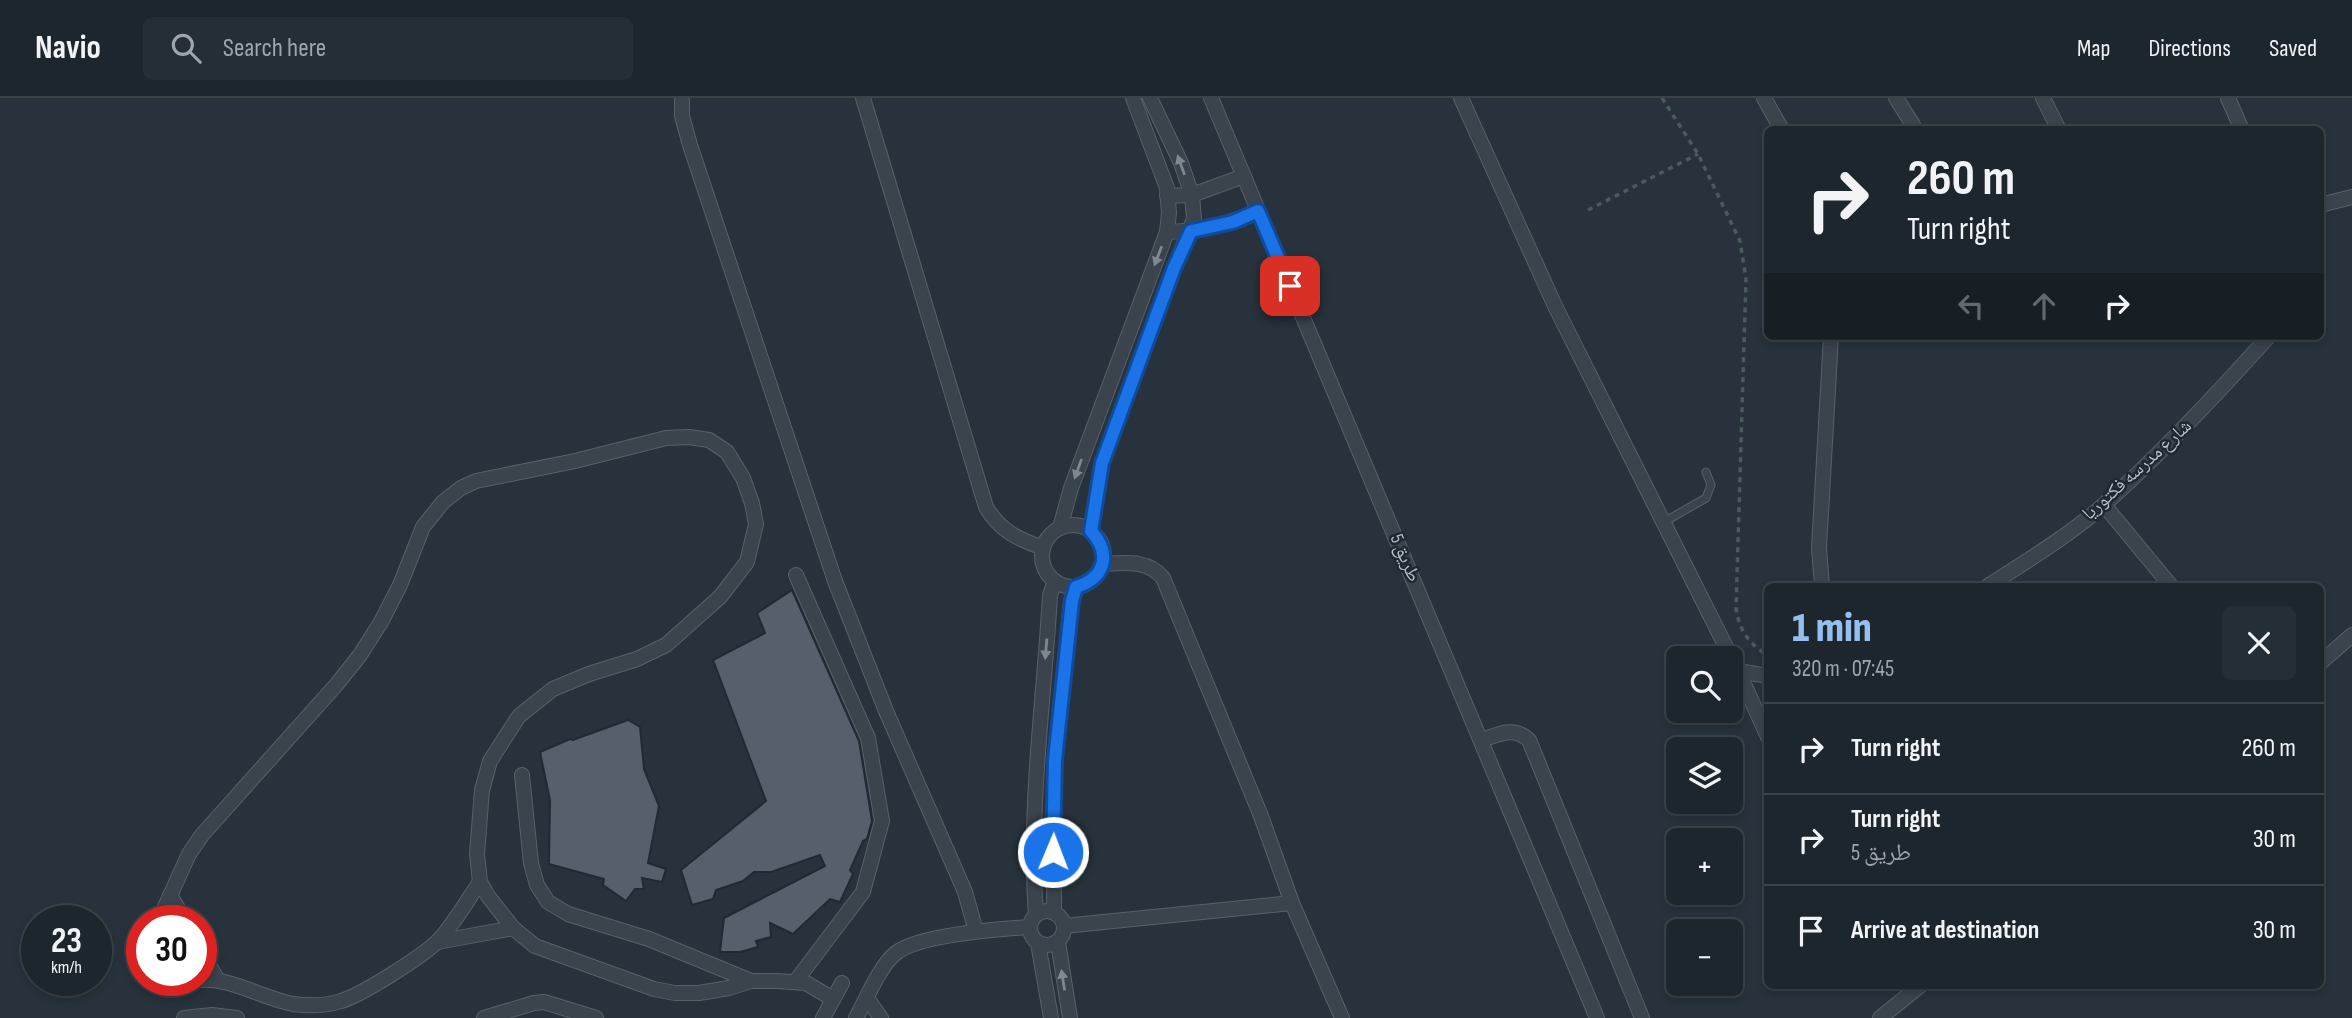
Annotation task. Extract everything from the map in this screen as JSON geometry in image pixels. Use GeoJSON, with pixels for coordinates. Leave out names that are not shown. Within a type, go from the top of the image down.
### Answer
{"type":"FeatureCollection","features":[{"type":"Feature","properties":{"kind":"street"},"geometry":{"type":"LineString","coordinates":[[682,98],[682,116],[690,145],[835,581],[886,710],[965,892],[976,932]]}},
{"type":"Feature","properties":{"kind":"street"},"geometry":{"type":"LineString","coordinates":[[863,98],[982,497],[993,520],[1004,530],[1014,537],[1043,548]]}},
{"type":"Feature","properties":{"kind":"street"},"geometry":{"type":"LineString","coordinates":[[1060,528],[1071,488],[1167,232],[1167,188],[1133,98]]}},
{"type":"Feature","properties":{"kind":"street"},"geometry":{"type":"LineString","coordinates":[[1091,531],[1102,463],[1194,219],[1192,195],[1175,149],[1150,98]]}},
{"type":"Feature","properties":{"kind":"street","name":"طريق 5"},"geometry":{"type":"LineString","coordinates":[[1211,98],[1597,1018]]}},
{"type":"Feature","properties":{"kind":"street"},"geometry":{"type":"LineString","coordinates":[[1461,98],[1555,306],[1726,646]]}},
{"type":"Feature","properties":{"kind":"street"},"geometry":{"type":"LineString","coordinates":[[1764,98],[1780,126]]}},
{"type":"Feature","properties":{"kind":"street"},"geometry":{"type":"LineString","coordinates":[[1896,98],[1913,125]]}},
{"type":"Feature","properties":{"kind":"street"},"geometry":{"type":"LineString","coordinates":[[2043,98],[2057,126]]}},
{"type":"Feature","properties":{"kind":"street"},"geometry":{"type":"LineString","coordinates":[[2228,98],[2240,126]]}},
{"type":"Feature","properties":{"kind":"street"},"geometry":{"type":"LineString","coordinates":[[1167,196],[1192,195],[1244,176]]}},
{"type":"Feature","properties":{"kind":"street"},"geometry":{"type":"LineString","coordinates":[[2324,204],[2352,197]]}},
{"type":"Feature","properties":{"kind":"street"},"geometry":{"type":"LineString","coordinates":[[1167,232],[1191,231],[1233,222],[1258,211]]}},
{"type":"Feature","properties":{"kind":"street"},"geometry":{"type":"LineString","coordinates":[[1822,583],[1819,548],[1831,340]]}},
{"type":"Feature","properties":{"kind":"street","name":"شارع مدرسه فكتوريا"},"geometry":{"type":"LineString","coordinates":[[1993,583],[2104,505],[2187,426],[2265,340]]}},
{"type":"Feature","properties":{"kind":"street"},"geometry":{"type":"LineString","coordinates":[[166,905],[189,854],[202,835],[360,655],[400,585],[424,527],[443,502],[461,488],[476,481],[508,473],[575,461],[666,438],[709,440],[727,452],[743,478],[752,503],[755,524],[747,562],[720,597],[666,645],[637,659],[553,689],[519,716],[491,761],[482,790],[477,854],[480,882],[513,928],[535,946],[654,989],[699,993],[751,981],[795,982],[812,985],[833,999]]}},
{"type":"Feature","properties":{"kind":"street"},"geometry":{"type":"LineString","coordinates":[[2104,505],[2169,583]]}},
{"type":"Feature","properties":{"kind":"street"},"geometry":{"type":"LineString","coordinates":[[1076,526],[1091,531],[1100,541],[1102,565],[1097,575],[1088,583],[1076,587],[1065,586],[1055,581],[1044,567],[1043,548],[1046,540],[1060,528],[1076,526]]}},
{"type":"Feature","properties":{"kind":"street"},"geometry":{"type":"LineString","coordinates":[[1102,565],[1140,564],[1158,571],[1163,578],[1342,1018]]}},
{"type":"Feature","properties":{"kind":"street"},"geometry":{"type":"LineString","coordinates":[[795,982],[863,892],[882,821],[868,738],[796,575]]}},
{"type":"Feature","properties":{"kind":"street"},"geometry":{"type":"LineString","coordinates":[[1051,1018],[1038,943],[1030,933],[1033,921],[1035,762],[1050,595],[1055,581]]}},
{"type":"Feature","properties":{"kind":"street"},"geometry":{"type":"LineString","coordinates":[[1054,913],[1055,760],[1072,601],[1076,587]]}},
{"type":"Feature","properties":{"kind":"street"},"geometry":{"type":"LineString","coordinates":[[2324,660],[2352,635]]}},
{"type":"Feature","properties":{"kind":"street"},"geometry":{"type":"LineString","coordinates":[[1743,672],[1764,675]]}},
{"type":"Feature","properties":{"kind":"street"},"geometry":{"type":"LineString","coordinates":[[1743,682],[1764,728]]}},
{"type":"Feature","properties":{"kind":"street"},"geometry":{"type":"LineString","coordinates":[[1482,740],[1518,732],[1529,740],[1642,1018]]}},
{"type":"Feature","properties":{"kind":"street"},"geometry":{"type":"LineString","coordinates":[[522,775],[527,849],[537,885],[548,902],[568,914],[649,939],[751,981]]}},
{"type":"Feature","properties":{"kind":"street"},"geometry":{"type":"LineString","coordinates":[[217,979],[269,998],[295,1004],[321,1005],[343,1001],[389,975],[437,942],[480,882]]}},
{"type":"Feature","properties":{"kind":"street"},"geometry":{"type":"LineString","coordinates":[[170,895],[176,905]]}},
{"type":"Feature","properties":{"kind":"street"},"geometry":{"type":"LineString","coordinates":[[1064,926],[1293,903]]}},
{"type":"Feature","properties":{"kind":"street"},"geometry":{"type":"LineString","coordinates":[[856,1018],[882,971],[896,953],[911,946],[1033,921],[1042,912],[1059,916],[1064,926],[1063,935],[1058,942],[1051,945],[1038,943]]}},
{"type":"Feature","properties":{"kind":"street"},"geometry":{"type":"LineString","coordinates":[[437,942],[513,928]]}},
{"type":"Feature","properties":{"kind":"street"},"geometry":{"type":"LineString","coordinates":[[1058,942],[1070,1018]]}},
{"type":"Feature","properties":{"kind":"street"},"geometry":{"type":"LineString","coordinates":[[823,1018],[842,983]]}},
{"type":"Feature","properties":{"kind":"street"},"geometry":{"type":"LineString","coordinates":[[1880,1018],[1915,989]]}},
{"type":"Feature","properties":{"kind":"street"},"geometry":{"type":"LineString","coordinates":[[867,998],[881,1018]]}},
{"type":"Feature","properties":{"kind":"street"},"geometry":{"type":"LineString","coordinates":[[484,1018],[544,1002],[596,1018]]}},
{"type":"Feature","properties":{"kind":"street"},"geometry":{"type":"LineString","coordinates":[[184,1018],[212,1015],[237,1018]]}},
{"type":"Feature","properties":{"kind":"lane"},"geometry":{"type":"LineString","coordinates":[[1664,522],[1706,498],[1711,485],[1706,472]]}},
{"type":"Feature","properties":{"kind":"path"},"geometry":{"type":"LineString","coordinates":[[1662,98],[1698,154],[1740,241],[1743,254],[1746,279],[1736,608],[1743,632],[1750,642],[1764,652]]}},
{"type":"Feature","properties":{"kind":"path"},"geometry":{"type":"LineString","coordinates":[[1588,210],[1698,154]]}},
{"type":"Feature","properties":{"kind":"building"},"geometry":{"type":"Polygon","coordinates":[[[792,590],[859,741],[872,821],[867,839],[863,841],[850,870],[853,874],[840,902],[830,899],[793,934],[770,923],[771,937],[756,941],[758,947],[740,952],[720,952],[724,918],[825,866],[820,855],[771,872],[754,872],[743,881],[716,890],[713,899],[692,905],[681,870],[766,801],[713,660],[765,633],[757,613],[792,590]]]}},
{"type":"Feature","properties":{"kind":"building"},"geometry":{"type":"Polygon","coordinates":[[[628,720],[640,727],[644,769],[659,806],[648,863],[666,869],[662,882],[642,878],[644,889],[635,889],[626,901],[603,885],[604,879],[549,864],[550,800],[540,752],[628,720]]]}},
{"type":"Feature","properties":{"kind":"route"},"geometry":{"type":"LineString","coordinates":[[1053,852],[1055,760],[1072,601],[1076,587],[1088,583],[1097,575],[1102,565],[1100,541],[1091,531],[1102,463],[1174,268],[1191,231],[1233,222],[1258,211],[1290,286]]}}]}
